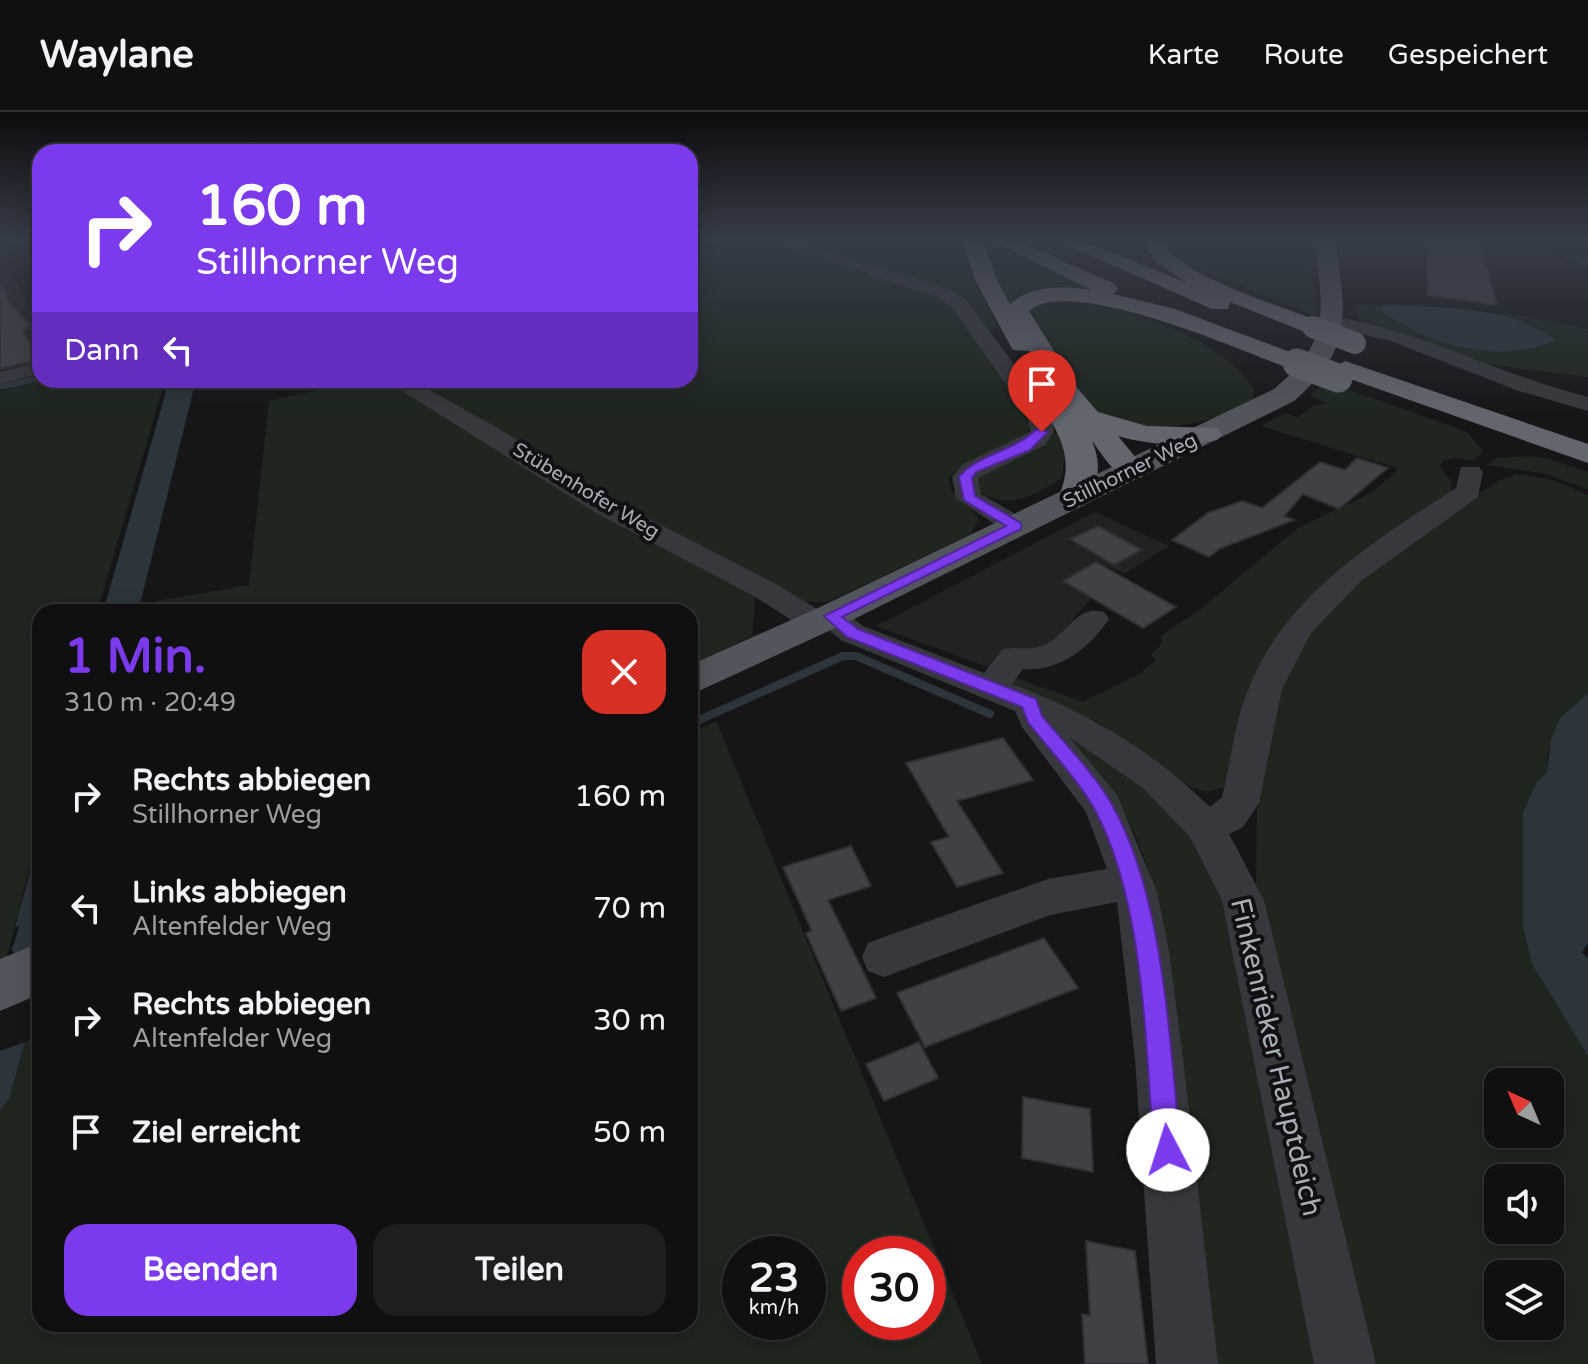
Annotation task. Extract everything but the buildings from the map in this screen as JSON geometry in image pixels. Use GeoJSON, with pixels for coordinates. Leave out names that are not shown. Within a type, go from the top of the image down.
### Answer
{"type":"FeatureCollection","features":[{"type":"Feature","properties":{"kind":"highway"},"geometry":{"type":"LineString","coordinates":[[996,298],[1085,455],[1085,470],[1074,498]]}},
{"type":"Feature","properties":{"kind":"highway"},"geometry":{"type":"LineString","coordinates":[[1032,298],[1021,304],[1019,317],[1087,418],[1131,470]]}},
{"type":"Feature","properties":{"kind":"highway"},"geometry":{"type":"LineString","coordinates":[[1100,298],[1195,325],[1312,341]]}},
{"type":"Feature","properties":{"kind":"highway"},"geometry":{"type":"LineString","coordinates":[[1134,298],[1195,325]]}},
{"type":"Feature","properties":{"kind":"highway"},"geometry":{"type":"LineString","coordinates":[[1192,298],[1312,341]]}},
{"type":"Feature","properties":{"kind":"highway"},"geometry":{"type":"LineString","coordinates":[[1208,298],[1312,341],[1348,361],[1479,397],[1588,433]]}},
{"type":"Feature","properties":{"kind":"highway"},"geometry":{"type":"LineString","coordinates":[[1232,298],[1419,396],[1588,454]]}},
{"type":"Feature","properties":{"kind":"highway"},"geometry":{"type":"LineString","coordinates":[[1087,418],[1146,435],[1207,434]]}},
{"type":"Feature","properties":{"kind":"highway"},"geometry":{"type":"LineString","coordinates":[[1085,455],[1131,470]]}},
{"type":"Feature","properties":{"kind":"main road","name":"Stillhorner Weg"},"geometry":{"type":"LineString","coordinates":[[698,677],[825,620],[1284,395],[1301,382],[1328,350],[1312,341],[1317,298]]}},
{"type":"Feature","properties":{"kind":"main road"},"geometry":{"type":"LineString","coordinates":[[0,985],[32,971]]}},
{"type":"Feature","properties":{"kind":"street"},"geometry":{"type":"LineString","coordinates":[[952,298],[959,303],[1042,423],[1037,440],[972,469],[965,477],[969,498],[1016,526]]}},
{"type":"Feature","properties":{"kind":"street"},"geometry":{"type":"LineString","coordinates":[[1312,341],[1382,332],[1542,392],[1588,404]]}},
{"type":"Feature","properties":{"kind":"street"},"geometry":{"type":"LineString","coordinates":[[0,378],[32,370]]}},
{"type":"Feature","properties":{"kind":"street","name":"Stübenhofer Weg"},"geometry":{"type":"LineString","coordinates":[[410,388],[493,435],[607,508],[825,620]]}},
{"type":"Feature","properties":{"kind":"street"},"geometry":{"type":"LineString","coordinates":[[1205,827],[1229,816],[1240,803],[1265,687],[1295,632],[1371,558],[1469,491],[1470,472]]}},
{"type":"Feature","properties":{"kind":"street"},"geometry":{"type":"LineString","coordinates":[[1093,619],[1047,658],[1036,661],[1015,657],[1010,696],[1034,718],[1103,806],[1133,882],[1147,951],[1156,1028],[1187,1364]]}},
{"type":"Feature","properties":{"kind":"street","name":"Finkenrieker Hauptdeich"},"geometry":{"type":"LineString","coordinates":[[825,620],[1066,719],[1127,757],[1178,797],[1205,827],[1243,900],[1345,1364]]}},
{"type":"Feature","properties":{"kind":"street"},"geometry":{"type":"LineString","coordinates":[[884,957],[1048,897],[1133,882]]}},
{"type":"Feature","properties":{"kind":"shaded area"},"geometry":{"type":"Polygon","coordinates":[[[0,298],[25,298],[32,311],[32,366],[0,372],[0,298]]]}},
{"type":"Feature","properties":{"kind":"shaded area"},"geometry":{"type":"Polygon","coordinates":[[[698,298],[946,298],[1030,416],[1028,437],[960,468],[949,478],[951,489],[979,518],[971,534],[828,602],[805,602],[615,504],[426,388],[698,388],[698,298]]]}},
{"type":"Feature","properties":{"kind":"shaded area"},"geometry":{"type":"Polygon","coordinates":[[[967,298],[983,298],[999,327],[987,331],[967,298]]]}},
{"type":"Feature","properties":{"kind":"shaded area"},"geometry":{"type":"Polygon","coordinates":[[[1002,298],[1024,298],[1018,301],[1007,308],[1002,298]]]}},
{"type":"Feature","properties":{"kind":"shaded area"},"geometry":{"type":"Polygon","coordinates":[[[1084,298],[1178,331],[1223,357],[1241,372],[1254,390],[1253,403],[1213,418],[1166,427],[1121,423],[1100,415],[1083,402],[1052,359],[1025,313],[1032,304],[1084,298]]]}},
{"type":"Feature","properties":{"kind":"shaded area"},"geometry":{"type":"Polygon","coordinates":[[[1273,298],[1315,298],[1317,316],[1273,298]]]}},
{"type":"Feature","properties":{"kind":"shaded area"},"geometry":{"type":"Polygon","coordinates":[[[1385,304],[1378,310],[1434,339],[1540,327],[1494,314],[1588,329],[1588,377],[1485,364],[1359,320],[1355,305],[1385,304]]]}},
{"type":"Feature","properties":{"kind":"shaded area"},"geometry":{"type":"Polygon","coordinates":[[[1385,304],[1496,314],[1518,320],[1556,340],[1534,348],[1511,351],[1464,348],[1418,333],[1397,322],[1378,309],[1385,304]]]}},
{"type":"Feature","properties":{"kind":"shaded area"},"geometry":{"type":"Polygon","coordinates":[[[1326,382],[1466,431],[1483,451],[1475,461],[1455,458],[1443,461],[1440,467],[1452,483],[1451,493],[1336,576],[1227,786],[1208,792],[1192,788],[1098,722],[1005,682],[1009,675],[1082,702],[1139,674],[1156,660],[1151,655],[1162,643],[1161,636],[1197,612],[1298,528],[1371,493],[1395,473],[1397,468],[1261,426],[1284,413],[1298,417],[1314,406],[1326,403],[1310,395],[1326,382]]]}},
{"type":"Feature","properties":{"kind":"shaded area"},"geometry":{"type":"Polygon","coordinates":[[[32,383],[32,388],[163,388],[99,604],[32,604],[32,860],[4,968],[0,970],[0,391],[32,383]]]}},
{"type":"Feature","properties":{"kind":"shaded area"},"geometry":{"type":"Polygon","coordinates":[[[167,388],[194,388],[140,604],[105,604],[167,388]]]}},
{"type":"Feature","properties":{"kind":"shaded area"},"geometry":{"type":"Polygon","coordinates":[[[328,388],[406,388],[756,592],[752,636],[698,661],[698,604],[154,604],[155,601],[249,585],[269,401],[328,388]]]}},
{"type":"Feature","properties":{"kind":"shaded area"},"geometry":{"type":"Polygon","coordinates":[[[1057,433],[1065,452],[1062,478],[1020,499],[999,500],[977,490],[974,482],[980,473],[1057,433]]]}},
{"type":"Feature","properties":{"kind":"shaded area"},"geometry":{"type":"Polygon","coordinates":[[[1497,458],[1546,458],[1588,472],[1588,490],[1547,474],[1486,465],[1497,458]]]}},
{"type":"Feature","properties":{"kind":"shaded area"},"geometry":{"type":"Polygon","coordinates":[[[1516,474],[1553,480],[1588,495],[1588,693],[1560,718],[1548,753],[1547,772],[1536,783],[1523,812],[1523,927],[1532,964],[1588,1056],[1588,1364],[1367,1364],[1256,883],[1257,791],[1272,707],[1304,640],[1349,589],[1498,481],[1516,474]]]}},
{"type":"Feature","properties":{"kind":"shaded area"},"geometry":{"type":"Polygon","coordinates":[[[1095,512],[1169,546],[1125,573],[1096,562],[1064,581],[1091,598],[1047,650],[993,669],[876,626],[1095,512]]]}},
{"type":"Feature","properties":{"kind":"shaded area"},"geometry":{"type":"Polygon","coordinates":[[[1588,693],[1588,943],[1582,952],[1588,959],[1588,1056],[1532,964],[1523,927],[1523,812],[1536,783],[1547,772],[1551,739],[1560,718],[1588,693]]]}},
{"type":"Feature","properties":{"kind":"shaded area"},"geometry":{"type":"Polygon","coordinates":[[[716,721],[929,1236],[842,1236],[842,1340],[946,1340],[946,1277],[982,1364],[0,1364],[0,1110],[9,1099],[25,1042],[32,1039],[32,1332],[698,1332],[698,729],[716,721]]]}},
{"type":"Feature","properties":{"kind":"shaded area"},"geometry":{"type":"Polygon","coordinates":[[[1059,728],[1127,772],[1188,832],[1222,887],[1324,1364],[1204,1364],[1181,1142],[1169,968],[1157,899],[1147,865],[1126,817],[1059,728]]]}},
{"type":"Feature","properties":{"kind":"shaded area"},"geometry":{"type":"Polygon","coordinates":[[[32,866],[32,922],[15,927],[32,866]]]}},
{"type":"Feature","properties":{"kind":"shaded area"},"geometry":{"type":"Polygon","coordinates":[[[25,1042],[9,1099],[0,1110],[0,1051],[25,1042]]]}},
{"type":"Feature","properties":{"kind":"waterway"},"geometry":{"type":"LineString","coordinates":[[0,387],[32,380]]}},
{"type":"Feature","properties":{"kind":"waterway"},"geometry":{"type":"LineString","coordinates":[[698,720],[843,656],[856,656],[990,714]]}},
{"type":"Feature","properties":{"kind":"route"},"geometry":{"type":"LineString","coordinates":[[1042,432],[1025,448],[972,469],[965,477],[964,486],[969,498],[1016,526],[831,616],[852,633],[1030,704],[1034,718],[1103,806],[1136,892],[1147,951],[1168,1150]]}}]}
